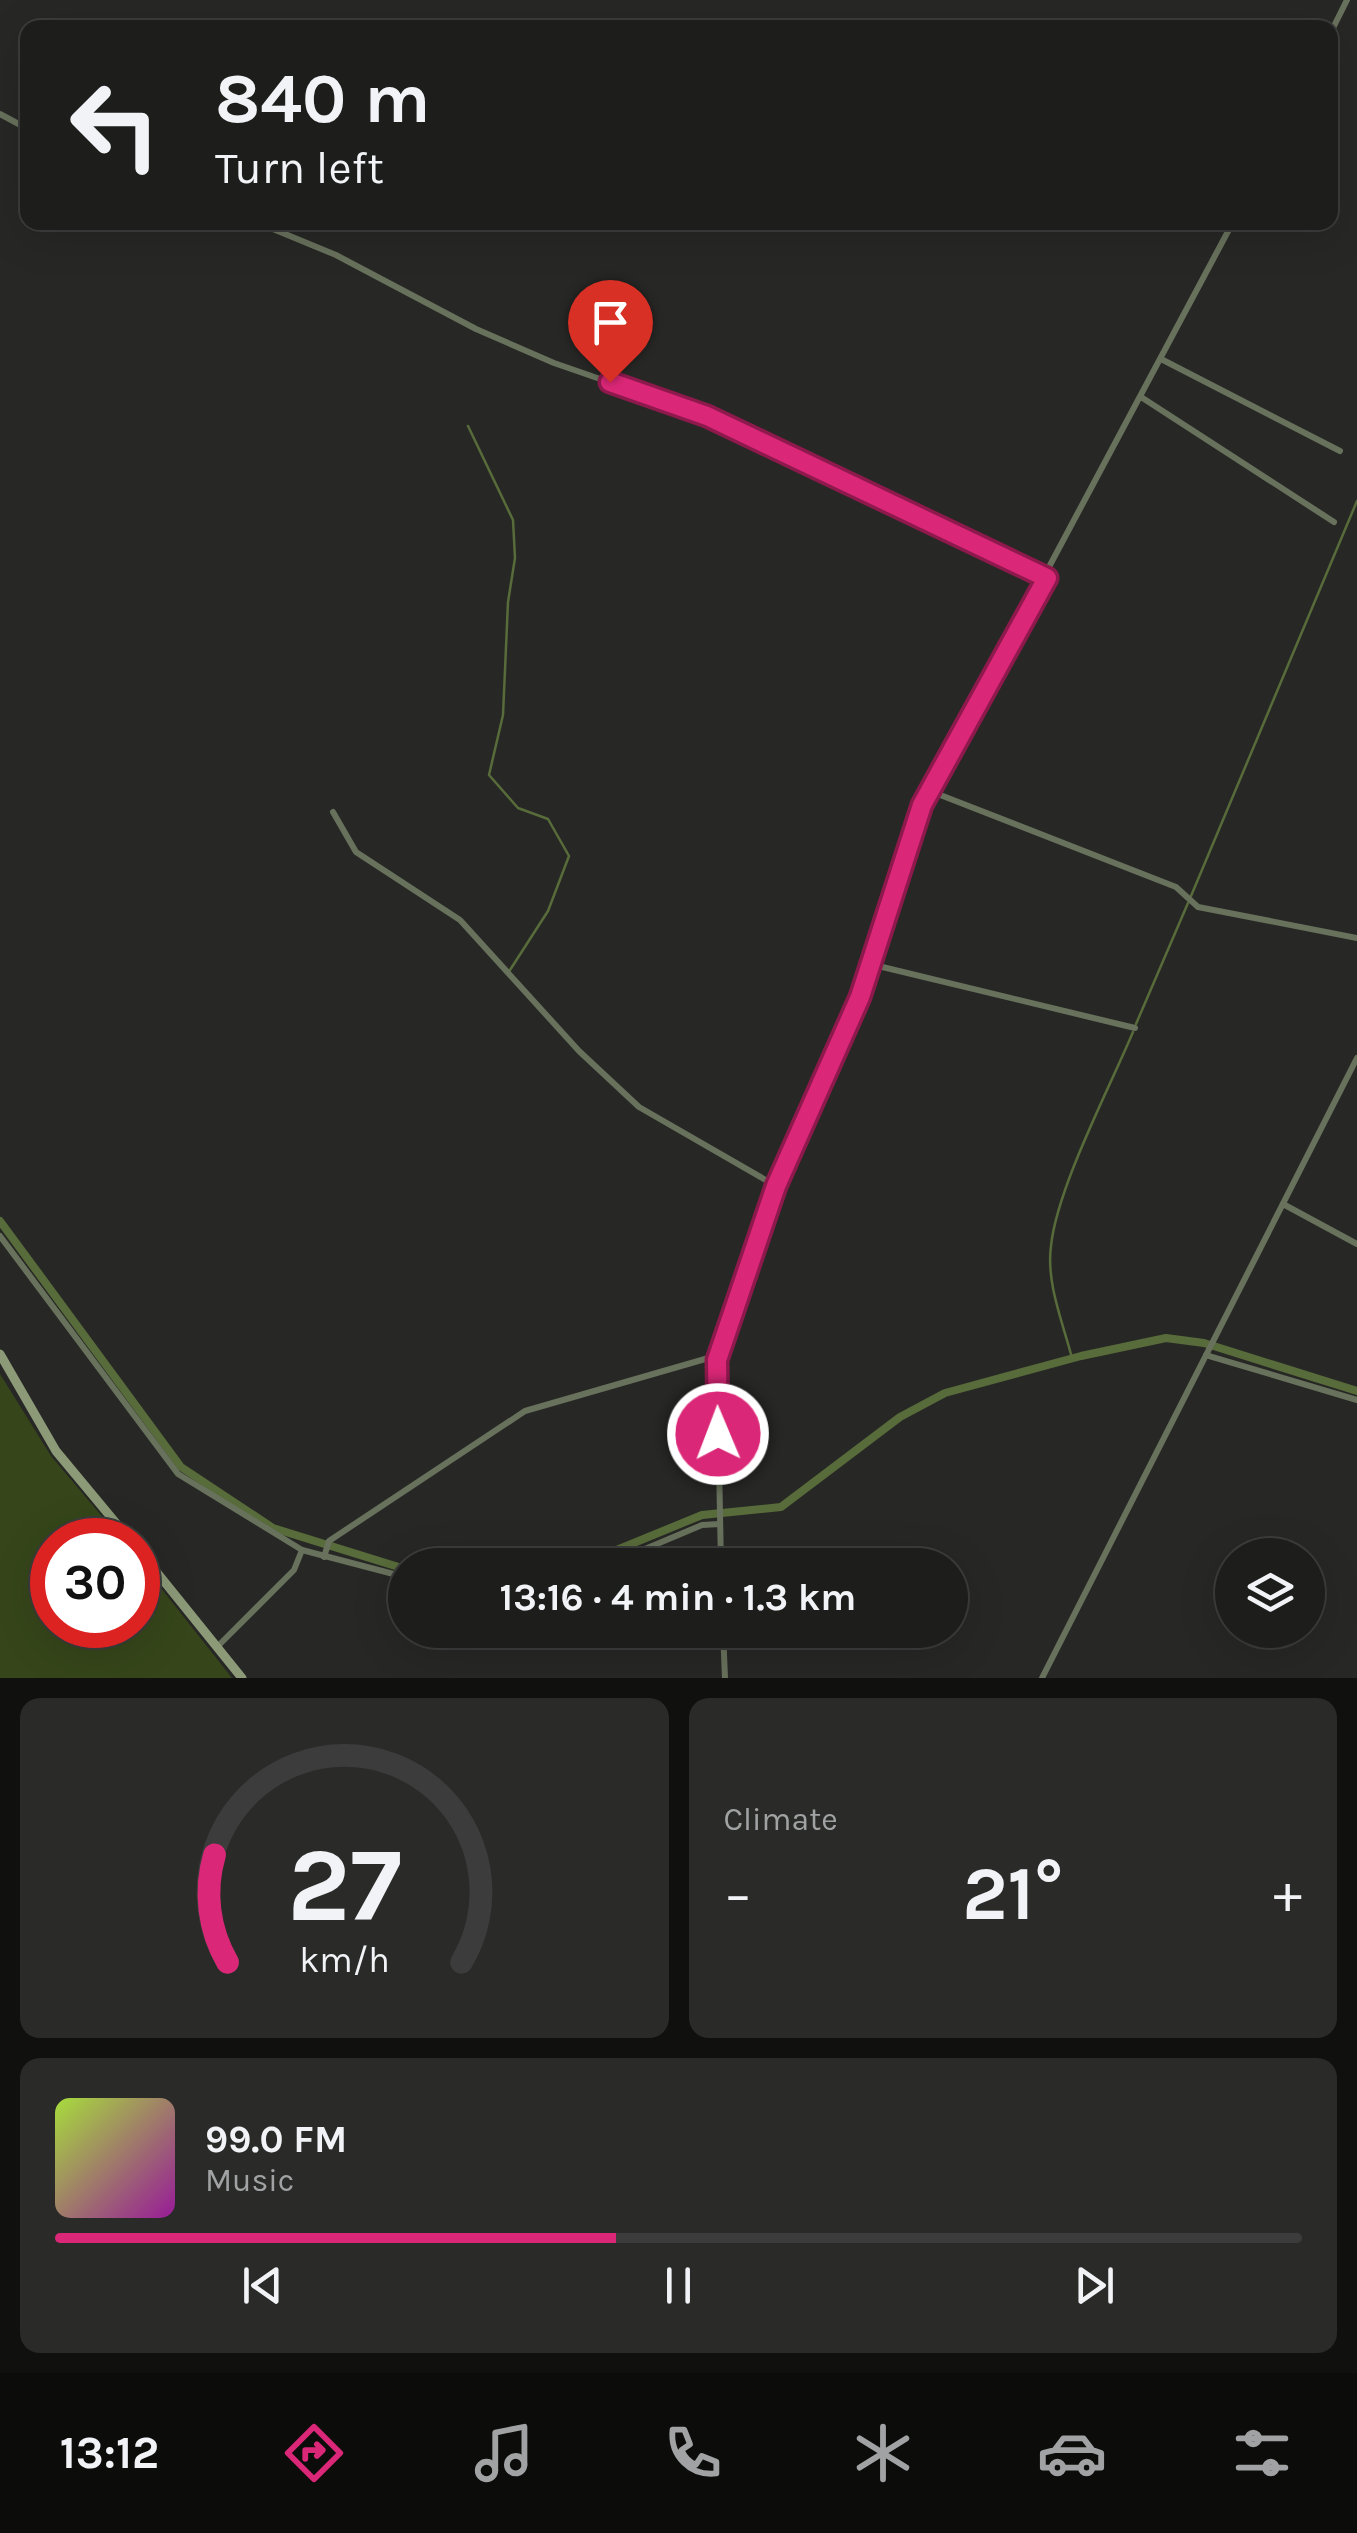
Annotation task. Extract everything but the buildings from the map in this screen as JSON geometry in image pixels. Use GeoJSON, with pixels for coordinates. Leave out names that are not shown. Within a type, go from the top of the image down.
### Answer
{"type":"FeatureCollection","features":[{"type":"Feature","properties":{"kind":"main road"},"geometry":{"type":"LineString","coordinates":[[0,1354],[56,1451],[112,1518]]}},
{"type":"Feature","properties":{"kind":"main road"},"geometry":{"type":"LineString","coordinates":[[160,1575],[242,1678]]}},
{"type":"Feature","properties":{"kind":"street"},"geometry":{"type":"LineString","coordinates":[[275,230],[336,255],[476,329],[554,363],[720,422],[1047,578]]}},
{"type":"Feature","properties":{"kind":"street"},"geometry":{"type":"LineString","coordinates":[[721,1548],[718,1355],[776,1186],[803,1133],[870,964],[930,791],[1047,578],[1229,230]]}},
{"type":"Feature","properties":{"kind":"street"},"geometry":{"type":"LineString","coordinates":[[1162,359],[1340,451]]}},
{"type":"Feature","properties":{"kind":"street"},"geometry":{"type":"LineString","coordinates":[[1142,397],[1334,522]]}},
{"type":"Feature","properties":{"kind":"street"},"geometry":{"type":"LineString","coordinates":[[930,791],[1176,887],[1198,907],[1357,938]]}},
{"type":"Feature","properties":{"kind":"street"},"geometry":{"type":"LineString","coordinates":[[332,812],[356,852],[460,920],[578,1051],[639,1107],[776,1186]]}},
{"type":"Feature","properties":{"kind":"street"},"geometry":{"type":"LineString","coordinates":[[870,964],[1134,1028]]}},
{"type":"Feature","properties":{"kind":"street"},"geometry":{"type":"LineString","coordinates":[[1042,1678],[1357,1058]]}},
{"type":"Feature","properties":{"kind":"street"},"geometry":{"type":"LineString","coordinates":[[1283,1204],[1357,1244]]}},
{"type":"Feature","properties":{"kind":"street"},"geometry":{"type":"LineString","coordinates":[[0,1236],[168,1464],[302,1550],[326,1549],[388,1571]]}},
{"type":"Feature","properties":{"kind":"street"},"geometry":{"type":"LineString","coordinates":[[1207,1354],[1357,1400]]}},
{"type":"Feature","properties":{"kind":"street"},"geometry":{"type":"LineString","coordinates":[[326,1549],[525,1411],[718,1355]]}},
{"type":"Feature","properties":{"kind":"street"},"geometry":{"type":"LineString","coordinates":[[647,1548],[702,1525],[720,1522]]}},
{"type":"Feature","properties":{"kind":"street"},"geometry":{"type":"LineString","coordinates":[[219,1645],[294,1570],[302,1550]]}},
{"type":"Feature","properties":{"kind":"street"},"geometry":{"type":"LineString","coordinates":[[724,1648],[725,1678]]}},
{"type":"Feature","properties":{"kind":"green space"},"geometry":{"type":"Polygon","coordinates":[[[0,1374],[51,1456],[103,1518],[30,1518],[30,1648],[160,1648],[160,1587],[232,1678],[0,1678],[0,1374]]]}},
{"type":"Feature","properties":{"kind":"waterway"},"geometry":{"type":"LineString","coordinates":[[468,426],[513,520],[515,558],[508,602],[503,715],[489,775],[518,808],[548,819],[569,856],[548,911],[510,970]]}},
{"type":"Feature","properties":{"kind":"waterway"},"geometry":{"type":"LineString","coordinates":[[1191,896],[1357,501]]}},
{"type":"Feature","properties":{"kind":"waterway"},"geometry":{"type":"LineString","coordinates":[[1136,1024],[1188,903]]}},
{"type":"Feature","properties":{"kind":"waterway"},"geometry":{"type":"LineString","coordinates":[[1072,1358],[1051,1274],[1055,1222],[1073,1168],[1133,1032]]}},
{"type":"Feature","properties":{"kind":"waterway"},"geometry":{"type":"LineString","coordinates":[[0,1221],[181,1467],[273,1528],[388,1564]]}},
{"type":"Feature","properties":{"kind":"waterway"},"geometry":{"type":"LineString","coordinates":[[621,1548],[702,1515],[781,1507],[900,1417],[945,1393],[1081,1356],[1166,1338],[1204,1343],[1357,1391]]}},
{"type":"Feature","properties":{"kind":"route"},"geometry":{"type":"LineString","coordinates":[[610,382],[707,416],[1047,578],[922,805],[860,997],[803,1133],[776,1186],[717,1360],[718,1434]]}}]}
